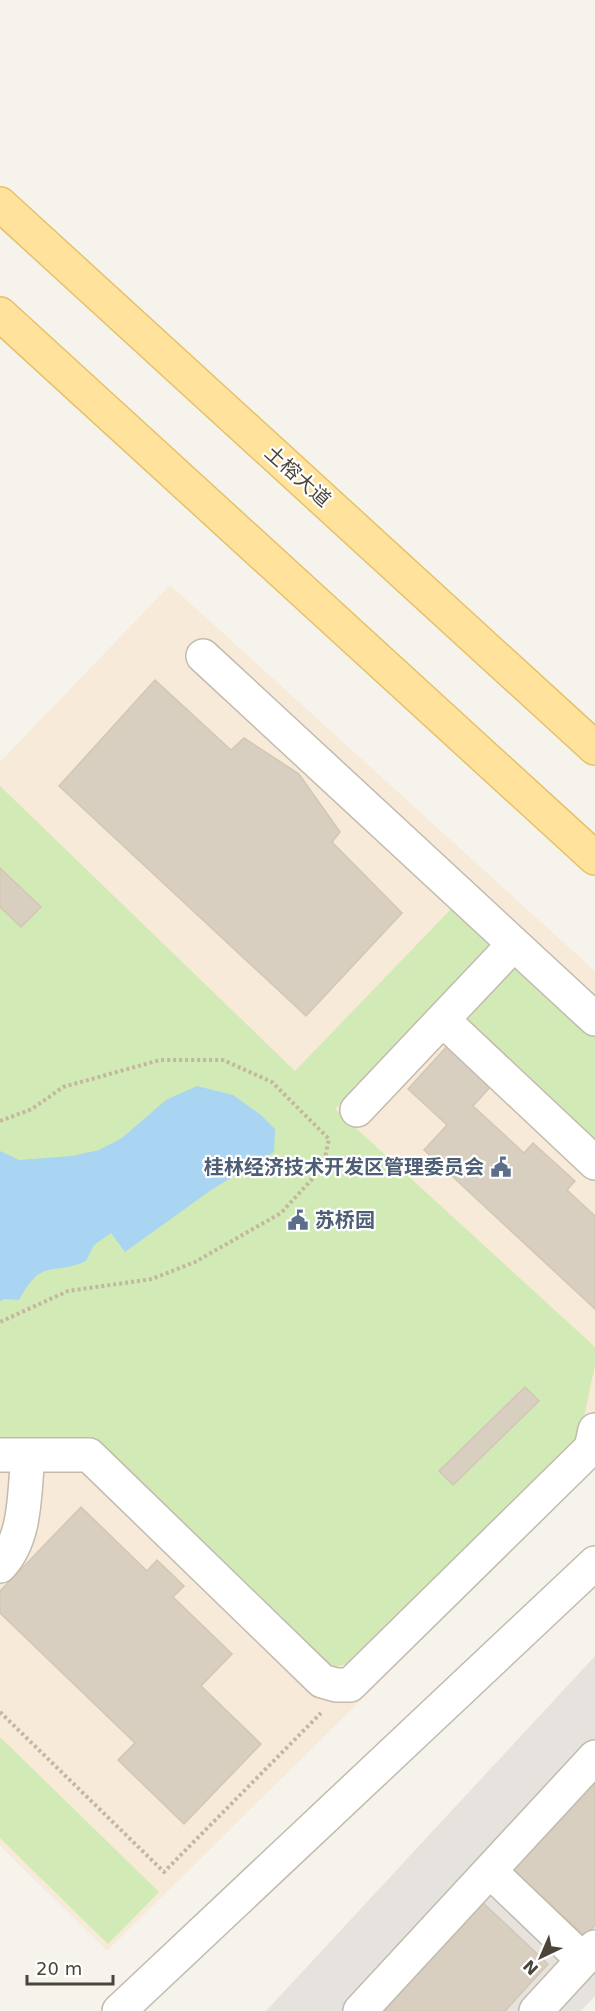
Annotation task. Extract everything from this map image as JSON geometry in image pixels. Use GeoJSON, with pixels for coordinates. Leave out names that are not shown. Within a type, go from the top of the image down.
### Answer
{"type":"FeatureCollection","features":[{"type":"Feature","properties":{"kind":"main road","name":"土榕大道"},"geometry":{"type":"LineString","coordinates":[[0,204],[595,748]]}},
{"type":"Feature","properties":{"kind":"main road"},"geometry":{"type":"LineString","coordinates":[[0,314],[595,858]]}},
{"type":"Feature","properties":{"kind":"street"},"geometry":{"type":"LineString","coordinates":[[202,656],[595,1019]]}},
{"type":"Feature","properties":{"kind":"street"},"geometry":{"type":"LineString","coordinates":[[357,1110],[514,944]]}},
{"type":"Feature","properties":{"kind":"street"},"geometry":{"type":"LineString","coordinates":[[443,1020],[595,1163]]}},
{"type":"Feature","properties":{"kind":"street"},"geometry":{"type":"LineString","coordinates":[[0,1566],[9,1557],[20,1529],[14,1455],[89,1455],[322,1681],[344,1686],[350,1685],[591,1448],[595,1430]]}},
{"type":"Feature","properties":{"kind":"street"},"geometry":{"type":"LineString","coordinates":[[119,2011],[595,1563]]}},
{"type":"Feature","properties":{"kind":"street"},"geometry":{"type":"LineString","coordinates":[[360,2011],[595,1757]]}},
{"type":"Feature","properties":{"kind":"street"},"geometry":{"type":"LineString","coordinates":[[490,1871],[589,1954],[536,2011]]}},
{"type":"Feature","properties":{"kind":"path"},"geometry":{"type":"LineString","coordinates":[[0,1121],[32,1109],[63,1087],[160,1060],[223,1060],[272,1082],[328,1139],[324,1162],[314,1177],[281,1213],[195,1262],[152,1279],[68,1291],[0,1322]]}},
{"type":"Feature","properties":{"kind":"path"},"geometry":{"type":"LineString","coordinates":[[0,1712],[164,1872],[352,1682]]}},
{"type":"Feature","properties":{"kind":"shaded area","name":"苏桥园"},"geometry":{"type":"Polygon","coordinates":[[[170,585],[595,971],[595,1469],[107,1951],[0,1846],[0,762],[170,585]]]}},
{"type":"Feature","properties":{"kind":"shaded area"},"geometry":{"type":"Polygon","coordinates":[[[595,1656],[595,1996],[581,2011],[266,2011],[595,1656]]]}},
{"type":"Feature","properties":{"kind":"green space"},"geometry":{"type":"Polygon","coordinates":[[[0,786],[295,1071],[453,907],[492,945],[335,1109],[595,1347],[595,1365],[580,1436],[357,1661],[332,1668],[99,1445],[0,1444],[0,786]]]}},
{"type":"Feature","properties":{"kind":"green space"},"geometry":{"type":"Polygon","coordinates":[[[521,966],[595,1036],[595,1140],[465,1016],[507,969],[521,966]]]}},
{"type":"Feature","properties":{"kind":"green space"},"geometry":{"type":"Polygon","coordinates":[[[0,1737],[159,1892],[108,1944],[0,1838],[0,1737]]]}},
{"type":"Feature","properties":{"kind":"water"},"geometry":{"type":"Polygon","coordinates":[[[197,1086],[233,1095],[261,1115],[275,1129],[274,1152],[211,1190],[125,1252],[111,1233],[94,1245],[86,1261],[48,1270],[27,1286],[19,1300],[0,1301],[0,1151],[19,1160],[72,1156],[99,1150],[122,1138],[166,1100],[197,1086]]]}},
{"type":"Feature","properties":{"kind":"building"},"geometry":{"type":"Polygon","coordinates":[[[155,680],[231,750],[244,738],[299,774],[340,832],[332,842],[402,913],[306,1016],[59,786],[155,680]]]}},
{"type":"Feature","properties":{"kind":"building"},"geometry":{"type":"Polygon","coordinates":[[[0,868],[41,907],[21,927],[0,907],[0,868]]]}},
{"type":"Feature","properties":{"kind":"building","name":"桂林经济技术开发区管理委员会"},"geometry":{"type":"Polygon","coordinates":[[[449,1044],[493,1084],[473,1106],[524,1153],[533,1143],[575,1181],[567,1190],[595,1216],[595,1309],[424,1150],[447,1125],[408,1089],[449,1044]]]}},
{"type":"Feature","properties":{"kind":"building"},"geometry":{"type":"Polygon","coordinates":[[[525,1387],[539,1401],[453,1485],[439,1471],[525,1387]]]}},
{"type":"Feature","properties":{"kind":"building"},"geometry":{"type":"Polygon","coordinates":[[[81,1507],[147,1571],[157,1560],[184,1586],[173,1597],[232,1654],[201,1686],[261,1744],[184,1824],[118,1760],[135,1743],[0,1613],[0,1591],[81,1507]]]}},
{"type":"Feature","properties":{"kind":"building"},"geometry":{"type":"Polygon","coordinates":[[[595,1772],[595,1925],[585,1936],[509,1867],[595,1772]]]}},
{"type":"Feature","properties":{"kind":"building"},"geometry":{"type":"Polygon","coordinates":[[[481,1901],[548,1964],[505,2011],[379,2011],[481,1901]]]}},
{"type":"Feature","properties":{"kind":"place","name":"桂林经济技术开发区管理委员会"},"geometry":{"type":"Point","coordinates":[501,1167]}},
{"type":"Feature","properties":{"kind":"place","name":"苏桥园"},"geometry":{"type":"Point","coordinates":[298,1220]}}]}
